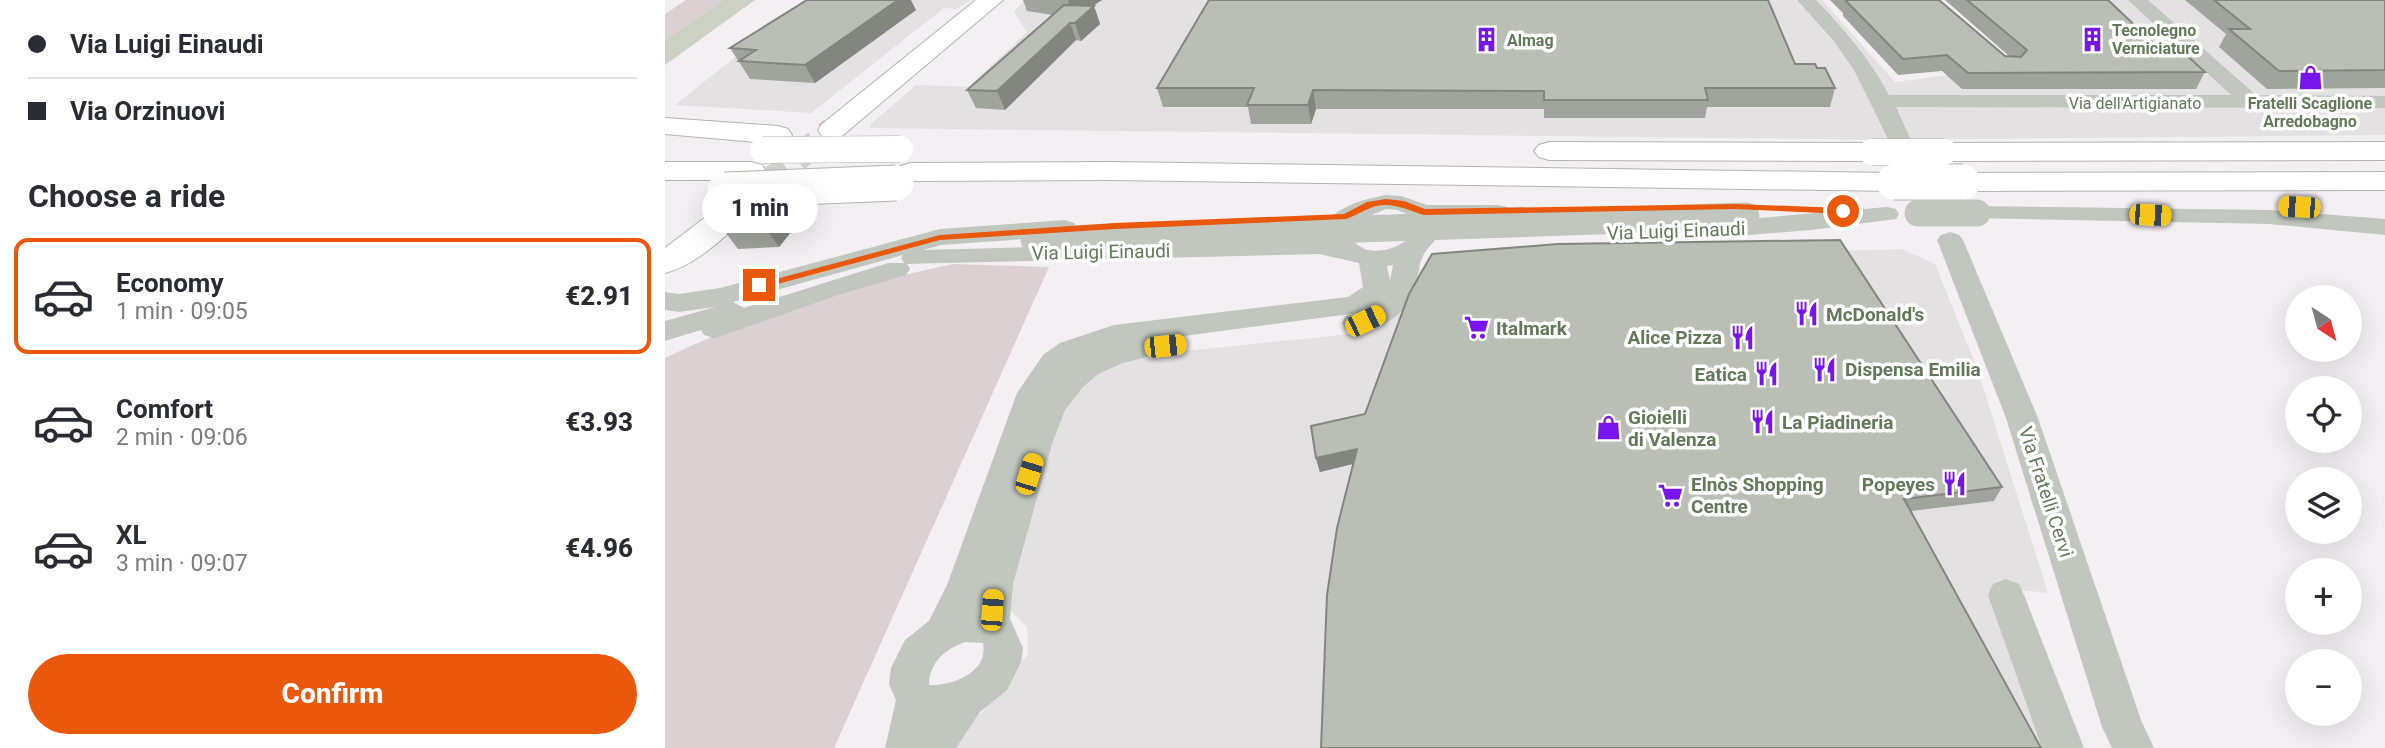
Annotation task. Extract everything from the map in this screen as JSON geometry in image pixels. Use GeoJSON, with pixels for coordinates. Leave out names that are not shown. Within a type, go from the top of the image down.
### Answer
{"type":"FeatureCollection","features":[{"type":"Feature","properties":{"kind":"main road"},"geometry":{"type":"LineString","coordinates":[[832,130],[941,38],[991,0]]}},
{"type":"Feature","properties":{"kind":"main road"},"geometry":{"type":"LineString","coordinates":[[665,126],[764,152]]}},
{"type":"Feature","properties":{"kind":"main road"},"geometry":{"type":"LineString","coordinates":[[665,171],[764,152],[877,142],[902,168],[925,183],[970,172],[1110,171],[1895,182],[2385,181]]}},
{"type":"Feature","properties":{"kind":"main road"},"geometry":{"type":"LineString","coordinates":[[665,150],[764,152],[902,168],[1872,152],[2385,151]]}},
{"type":"Feature","properties":{"kind":"main road"},"geometry":{"type":"LineString","coordinates":[[665,194],[734,197],[902,168]]}},
{"type":"Feature","properties":{"kind":"main road"},"geometry":{"type":"LineString","coordinates":[[665,280],[677,255],[734,197]]}},
{"type":"Feature","properties":{"kind":"street"},"geometry":{"type":"LineString","coordinates":[[1806,0],[1853,50],[1884,101],[1905,151]]}},
{"type":"Feature","properties":{"kind":"street"},"geometry":{"type":"LineString","coordinates":[[2137,0],[2251,102]]}},
{"type":"Feature","properties":{"kind":"street","name":"Via dell'Artigianato"},"geometry":{"type":"LineString","coordinates":[[1884,101],[2385,102]]}},
{"type":"Feature","properties":{"kind":"street","name":"Via Luigi Einaudi"},"geometry":{"type":"LineString","coordinates":[[876,254],[940,237],[1346,216],[1364,207],[1386,202],[1401,203],[1424,212],[1735,207],[1887,214]]}},
{"type":"Feature","properties":{"kind":"street"},"geometry":{"type":"LineString","coordinates":[[2050,212],[2256,205],[2385,216]]}},
{"type":"Feature","properties":{"kind":"street"},"geometry":{"type":"LineString","coordinates":[[991,626],[995,585],[1043,428],[1062,390],[1073,378],[1091,364],[1138,349],[1319,330],[1365,321],[1393,304],[1401,292],[1404,264],[1431,227],[1424,212]]}},
{"type":"Feature","properties":{"kind":"street"},"geometry":{"type":"LineString","coordinates":[[665,301],[680,303],[720,298],[876,254],[1034,240],[1746,216],[1918,213],[2050,212],[2269,216],[2385,227]]}},
{"type":"Feature","properties":{"kind":"street","name":"Via Luigi Einaudi"},"geometry":{"type":"LineString","coordinates":[[905,258],[1319,246],[1360,254],[1393,256],[1443,239],[1763,227],[1887,214]]}},
{"type":"Feature","properties":{"kind":"street"},"geometry":{"type":"LineString","coordinates":[[943,633],[965,585],[1032,393],[1053,362],[1070,350],[1114,335],[1353,305],[1373,294],[1378,285],[1377,274],[1360,254],[1342,243],[1338,234],[1339,225],[1346,216]]}},
{"type":"Feature","properties":{"kind":"street","name":"Via Fratelli Cervi"},"geometry":{"type":"LineString","coordinates":[[1950,240],[2022,418],[2123,727],[2133,748]]}},
{"type":"Feature","properties":{"kind":"street"},"geometry":{"type":"LineString","coordinates":[[665,331],[817,281],[952,248]]}},
{"type":"Feature","properties":{"kind":"street","name":"Via Luigi Einaudi"},"geometry":{"type":"LineString","coordinates":[[665,348],[729,322],[873,275],[916,265],[978,256]]}},
{"type":"Feature","properties":{"kind":"street"},"geometry":{"type":"LineString","coordinates":[[2007,595],[2063,748]]}},
{"type":"Feature","properties":{"kind":"street"},"geometry":{"type":"LineString","coordinates":[[932,748],[965,699],[989,681],[1003,659],[1003,639],[991,626],[968,624],[943,633],[929,642],[910,667],[907,680],[909,691],[916,700],[925,705],[938,706],[965,699]]}},
{"type":"Feature","properties":{"kind":"street"},"geometry":{"type":"LineString","coordinates":[[906,748],[916,700]]}},
{"type":"Feature","properties":{"kind":"shaded area"},"geometry":{"type":"Polygon","coordinates":[[[686,0],[723,0],[665,40],[665,14],[686,0]]]}},
{"type":"Feature","properties":{"kind":"shaded area"},"geometry":{"type":"Polygon","coordinates":[[[723,0],[755,0],[665,65],[665,40],[723,0]]]}},
{"type":"Feature","properties":{"kind":"shaded area"},"geometry":{"type":"Polygon","coordinates":[[[807,0],[971,0],[956,9],[944,8],[811,113],[675,105],[807,0]]]}},
{"type":"Feature","properties":{"kind":"shaded area"},"geometry":{"type":"Polygon","coordinates":[[[1025,0],[1822,0],[1895,82],[2066,60],[1987,0],[2385,0],[2385,135],[1876,140],[871,128],[870,125],[916,85],[968,87],[1027,32],[1014,12],[1025,0]]]}},
{"type":"Feature","properties":{"kind":"shaded area","name":"Elnòs Shopping Centre"},"geometry":{"type":"Polygon","coordinates":[[[1902,249],[1935,264],[1977,368],[2048,593],[2020,590],[2081,748],[951,748],[958,737],[1010,683],[1028,653],[1027,627],[1009,609],[1005,596],[1053,423],[1077,387],[1107,364],[1146,355],[1351,334],[1375,328],[1402,311],[1414,269],[1507,261],[1902,249]]]}},
{"type":"Feature","properties":{"kind":"shaded area"},"geometry":{"type":"Polygon","coordinates":[[[953,264],[1049,267],[834,748],[665,748],[665,358],[734,328],[806,302],[953,264]]]}},
{"type":"Feature","properties":{"kind":"building"},"geometry":{"type":"Polygon","coordinates":[[[807,0],[898,0],[805,65],[739,61],[756,50],[730,48],[807,0]]]}},
{"type":"Feature","properties":{"kind":"building","name":"Almag"},"geometry":{"type":"Polygon","coordinates":[[[1209,0],[1768,0],[1795,64],[1815,64],[1817,68],[1825,68],[1835,88],[1705,88],[1708,100],[1544,100],[1544,91],[1313,90],[1308,105],[1247,105],[1254,88],[1157,88],[1209,0]]]}},
{"type":"Feature","properties":{"kind":"building"},"geometry":{"type":"Polygon","coordinates":[[[1939,0],[2005,56],[2021,57],[2027,50],[1967,0],[2108,0],[2162,51],[2182,51],[2205,72],[1968,73],[1947,55],[1903,59],[1846,1],[1939,0]]]}},
{"type":"Feature","properties":{"kind":"building"},"geometry":{"type":"Polygon","coordinates":[[[2214,0],[2385,0],[2385,70],[2279,71],[2229,29],[2250,29],[2214,0]]]}},
{"type":"Feature","properties":{"kind":"building"},"geometry":{"type":"Polygon","coordinates":[[[1064,5],[1094,6],[1075,23],[1070,23],[997,91],[967,90],[1064,5]]]}},
{"type":"Feature","properties":{"kind":"building"},"geometry":{"type":"Polygon","coordinates":[[[798,187],[765,227],[723,229],[758,189],[798,187]]]}},
{"type":"Feature","properties":{"kind":"building","name":"Elnòs Shopping Centre"},"geometry":{"type":"Polygon","coordinates":[[[1840,240],[2002,487],[1904,499],[2041,748],[1321,748],[1327,595],[1337,528],[1357,449],[1316,458],[1311,426],[1365,414],[1409,294],[1432,254],[1558,244],[1840,240]]]}},
{"type":"Feature","properties":{"kind":"tunnel"},"geometry":{"type":"LineString","coordinates":[[766,184],[832,130]]}},
{"type":"Feature","properties":{"kind":"tunnel"},"geometry":{"type":"LineString","coordinates":[[744,202],[769,182]]}},
{"type":"Feature","properties":{"kind":"place","name":"Tecnolegno Verniciature"},"geometry":{"type":"Point","coordinates":[2092,39]}},
{"type":"Feature","properties":{"kind":"place","name":"Almag"},"geometry":{"type":"Point","coordinates":[1487,40]}},
{"type":"Feature","properties":{"kind":"place","name":"Fratelli Scaglione Arredobagno"},"geometry":{"type":"Point","coordinates":[2310,77]}},
{"type":"Feature","properties":{"kind":"place","name":"McDonald's"},"geometry":{"type":"Point","coordinates":[1806,314]}},
{"type":"Feature","properties":{"kind":"place","name":"Italmark"},"geometry":{"type":"Point","coordinates":[1476,328]}},
{"type":"Feature","properties":{"kind":"place","name":"Alice Pizza"},"geometry":{"type":"Point","coordinates":[1742,337]}},
{"type":"Feature","properties":{"kind":"place","name":"Dispensa Emilia"},"geometry":{"type":"Point","coordinates":[1825,369]}},
{"type":"Feature","properties":{"kind":"place","name":"Eatica"},"geometry":{"type":"Point","coordinates":[1767,374]}},
{"type":"Feature","properties":{"kind":"place","name":"La Piadineria"},"geometry":{"type":"Point","coordinates":[1762,422]}},
{"type":"Feature","properties":{"kind":"place","name":"Gioielli di Valenza"},"geometry":{"type":"Point","coordinates":[1608,428]}},
{"type":"Feature","properties":{"kind":"place","name":"Popeyes"},"geometry":{"type":"Point","coordinates":[1955,484]}},
{"type":"Feature","properties":{"kind":"place","name":"Elnòs Shopping Centre"},"geometry":{"type":"Point","coordinates":[1671,495]}},
{"type":"Feature","properties":{"kind":"route"},"geometry":{"type":"LineString","coordinates":[[759,285],[940,237],[1346,216],[1371,204],[1386,202],[1414,206],[1424,212],[1735,207],[1843,211]]}}]}
